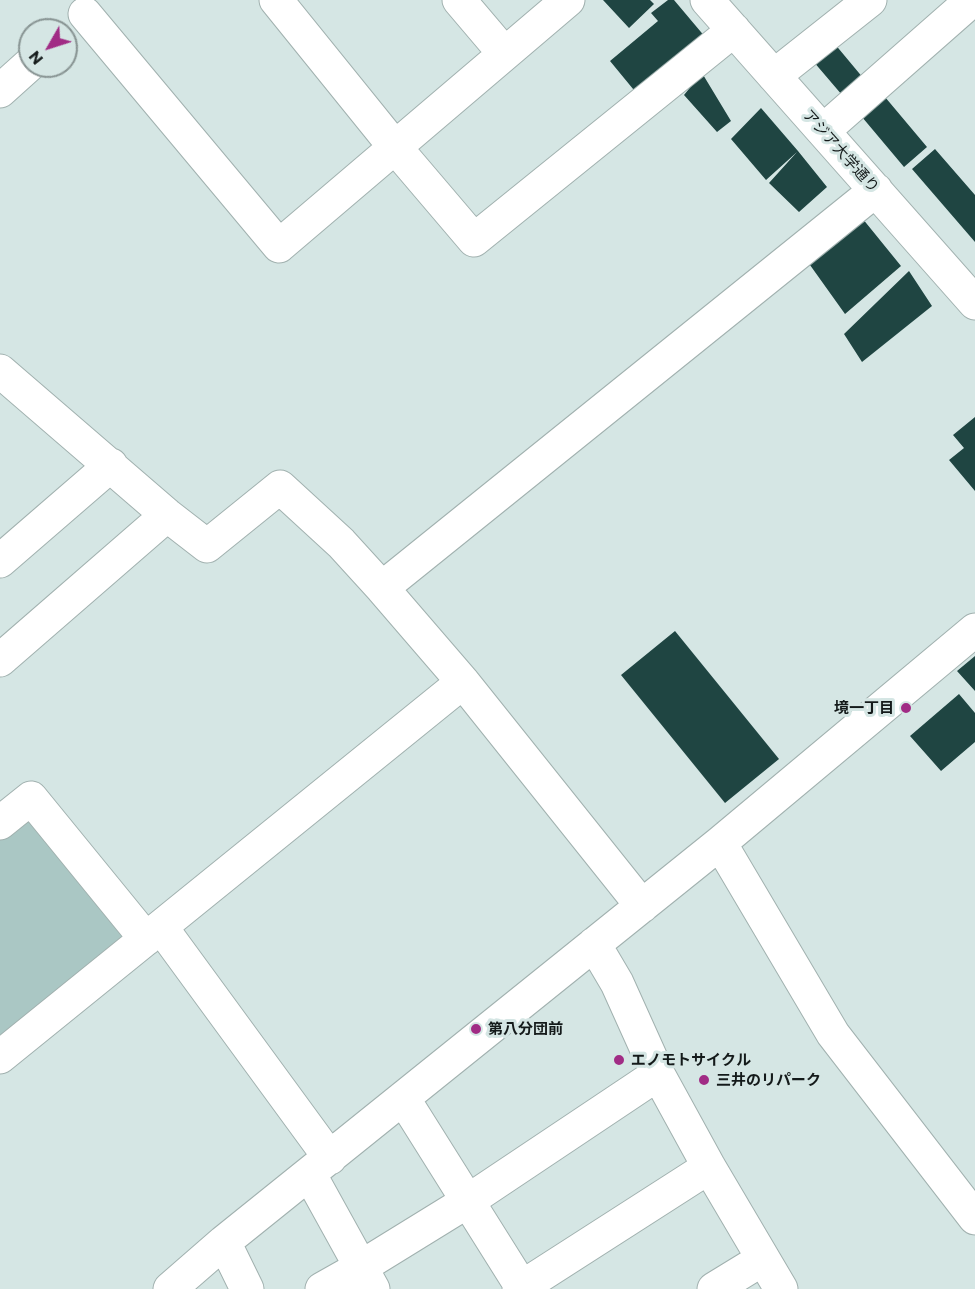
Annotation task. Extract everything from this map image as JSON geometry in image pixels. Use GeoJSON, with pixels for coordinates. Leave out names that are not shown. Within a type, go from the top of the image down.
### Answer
{"type":"FeatureCollection","features":[{"type":"Feature","properties":{"kind":"street"},"geometry":{"type":"LineString","coordinates":[[276,0],[394,146],[474,240],[734,30]]}},
{"type":"Feature","properties":{"kind":"street"},"geometry":{"type":"LineString","coordinates":[[459,0],[504,53]]}},
{"type":"Feature","properties":{"kind":"street"},"geometry":{"type":"LineString","coordinates":[[84,15],[279,246],[568,0]]}},
{"type":"Feature","properties":{"kind":"street","name":"アジア大学通り"},"geometry":{"type":"LineString","coordinates":[[707,0],[876,190],[970,286]]}},
{"type":"Feature","properties":{"kind":"street"},"geometry":{"type":"LineString","coordinates":[[774,76],[870,0]]}},
{"type":"Feature","properties":{"kind":"street"},"geometry":{"type":"LineString","coordinates":[[823,130],[972,0]]}},
{"type":"Feature","properties":{"kind":"street"},"geometry":{"type":"LineString","coordinates":[[0,91],[18,75]]}},
{"type":"Feature","properties":{"kind":"street"},"geometry":{"type":"LineString","coordinates":[[382,588],[876,190]]}},
{"type":"Feature","properties":{"kind":"street"},"geometry":{"type":"LineString","coordinates":[[0,371],[167,515],[207,546],[280,487],[341,543],[382,588],[463,682],[642,906]]}},
{"type":"Feature","properties":{"kind":"street"},"geometry":{"type":"LineString","coordinates":[[0,561],[111,465]]}},
{"type":"Feature","properties":{"kind":"street"},"geometry":{"type":"LineString","coordinates":[[0,660],[167,515]]}},
{"type":"Feature","properties":{"kind":"street"},"geometry":{"type":"LineString","coordinates":[[170,1289],[224,1242],[720,843],[975,630]]}},
{"type":"Feature","properties":{"kind":"street"},"geometry":{"type":"LineString","coordinates":[[0,1057],[463,682]]}},
{"type":"Feature","properties":{"kind":"street"},"geometry":{"type":"LineString","coordinates":[[0,823],[31,798],[153,933],[320,1167],[367,1278]]}},
{"type":"Feature","properties":{"kind":"street"},"geometry":{"type":"LineString","coordinates":[[720,843],[833,1034],[975,1218]]}},
{"type":"Feature","properties":{"kind":"street"},"geometry":{"type":"LineString","coordinates":[[594,944],[617,983],[658,1074],[781,1289]]}},
{"type":"Feature","properties":{"kind":"street"},"geometry":{"type":"LineString","coordinates":[[322,1289],[367,1278],[468,1201],[658,1074]]}},
{"type":"Feature","properties":{"kind":"street"},"geometry":{"type":"LineString","coordinates":[[403,1098],[522,1288],[710,1167]]}},
{"type":"Feature","properties":{"kind":"street"},"geometry":{"type":"LineString","coordinates":[[224,1242],[247,1289]]}},
{"type":"Feature","properties":{"kind":"street"},"geometry":{"type":"LineString","coordinates":[[714,1289],[763,1259]]}},
{"type":"Feature","properties":{"kind":"shaded area"},"geometry":{"type":"Polygon","coordinates":[[[23,814],[127,932],[126,943],[6,1041],[0,1034],[0,833],[23,814]]]}},
{"type":"Feature","properties":{"kind":"building"},"geometry":{"type":"Polygon","coordinates":[[[603,0],[650,0],[654,4],[629,28],[603,0]]]}},
{"type":"Feature","properties":{"kind":"building"},"geometry":{"type":"Polygon","coordinates":[[[668,0],[674,0],[706,38],[638,95],[610,61],[658,21],[651,13],[668,0]]]}},
{"type":"Feature","properties":{"kind":"building"},"geometry":{"type":"Polygon","coordinates":[[[834,43],[869,85],[848,102],[813,61],[834,43]]]}},
{"type":"Feature","properties":{"kind":"building"},"geometry":{"type":"Polygon","coordinates":[[[702,73],[731,121],[717,132],[684,95],[702,73]]]}},
{"type":"Feature","properties":{"kind":"building"},"geometry":{"type":"Polygon","coordinates":[[[885,97],[927,147],[904,167],[862,117],[885,97]]]}},
{"type":"Feature","properties":{"kind":"building"},"geometry":{"type":"Polygon","coordinates":[[[761,108],[827,187],[799,212],[769,183],[797,152],[766,180],[731,139],[761,108]]]}},
{"type":"Feature","properties":{"kind":"building"},"geometry":{"type":"Polygon","coordinates":[[[935,149],[975,195],[975,242],[912,169],[935,149]]]}},
{"type":"Feature","properties":{"kind":"building"},"geometry":{"type":"Polygon","coordinates":[[[858,213],[901,266],[845,314],[805,258],[858,213]]]}},
{"type":"Feature","properties":{"kind":"building"},"geometry":{"type":"Polygon","coordinates":[[[909,271],[932,306],[862,362],[844,334],[909,271]]]}},
{"type":"Feature","properties":{"kind":"building"},"geometry":{"type":"Polygon","coordinates":[[[975,417],[975,491],[949,460],[964,448],[953,435],[975,417]]]}},
{"type":"Feature","properties":{"kind":"building"},"geometry":{"type":"Polygon","coordinates":[[[675,631],[779,759],[725,803],[621,675],[675,631]]]}},
{"type":"Feature","properties":{"kind":"building"},"geometry":{"type":"Polygon","coordinates":[[[975,656],[975,691],[957,671],[975,656]]]}},
{"type":"Feature","properties":{"kind":"building"},"geometry":{"type":"Polygon","coordinates":[[[959,694],[975,713],[975,742],[941,771],[910,736],[959,694]]]}},
{"type":"Feature","properties":{"kind":"place","name":"境一丁目"},"geometry":{"type":"Point","coordinates":[906,708]}},
{"type":"Feature","properties":{"kind":"place","name":"第八分団前"},"geometry":{"type":"Point","coordinates":[476,1029]}},
{"type":"Feature","properties":{"kind":"place","name":"エノモトサイクル"},"geometry":{"type":"Point","coordinates":[619,1060]}},
{"type":"Feature","properties":{"kind":"place","name":"三井のリパーク"},"geometry":{"type":"Point","coordinates":[704,1080]}}]}
